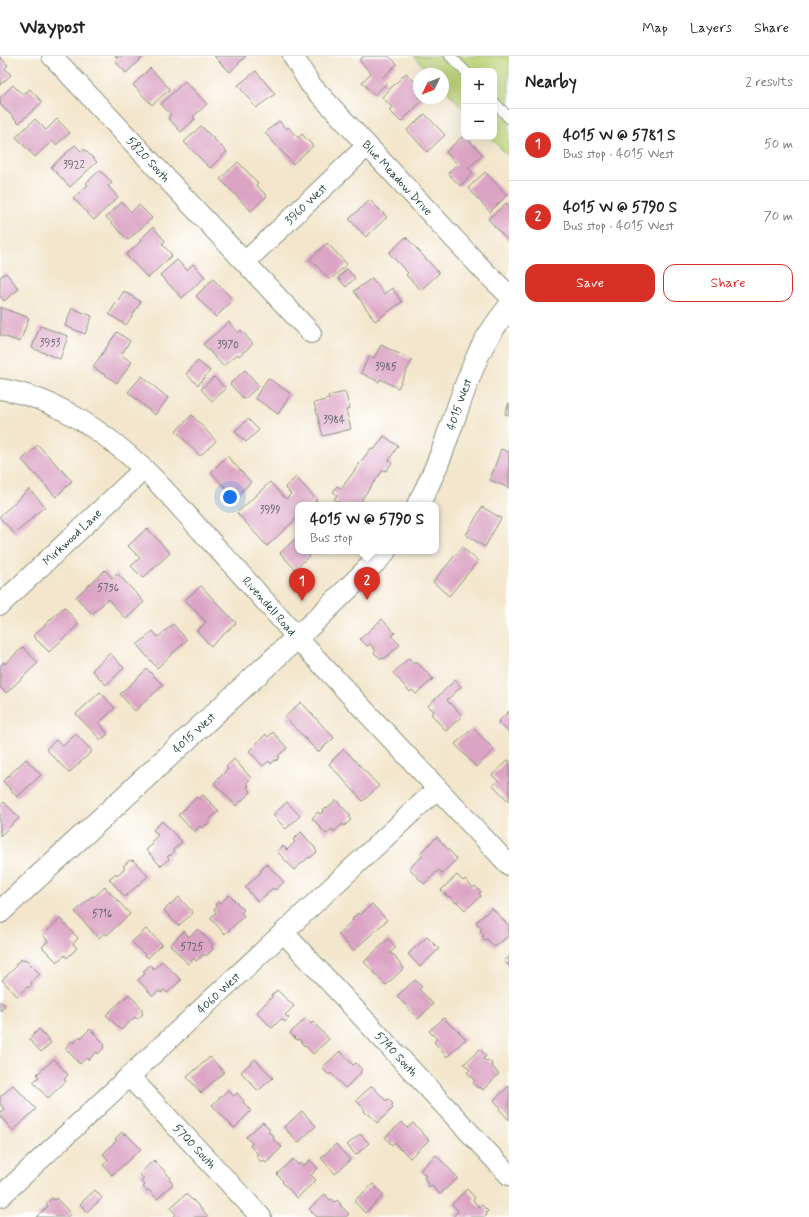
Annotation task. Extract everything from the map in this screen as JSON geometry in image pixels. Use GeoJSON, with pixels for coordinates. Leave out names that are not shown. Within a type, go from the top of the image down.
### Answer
{"type":"FeatureCollection","features":[{"type":"Feature","properties":{"kind":"street","name":"5820 South"},"geometry":{"type":"LineString","coordinates":[[52,56],[311,334]]}},
{"type":"Feature","properties":{"kind":"street","name":"Blue Meadow Drive"},"geometry":{"type":"LineString","coordinates":[[293,56],[310,84],[486,273],[509,295]]}},
{"type":"Feature","properties":{"kind":"street","name":"3960 West"},"geometry":{"type":"LineString","coordinates":[[245,262],[368,146]]}},
{"type":"Feature","properties":{"kind":"street","name":"4015 West"},"geometry":{"type":"LineString","coordinates":[[420,502],[431,479],[463,392],[482,347],[497,322],[509,307]]}},
{"type":"Feature","properties":{"kind":"street","name":"Rivendell Road"},"geometry":{"type":"LineString","coordinates":[[0,389],[14,391],[52,405],[85,422],[117,445],[144,469],[270,606],[297,638],[509,865]]}},
{"type":"Feature","properties":{"kind":"street","name":"Mirkwood Lane"},"geometry":{"type":"LineString","coordinates":[[0,605],[144,469]]}},
{"type":"Feature","properties":{"kind":"street","name":"4015 West"},"geometry":{"type":"LineString","coordinates":[[0,912],[297,638],[382,554]]}},
{"type":"Feature","properties":{"kind":"street","name":"4060 West"},"geometry":{"type":"LineString","coordinates":[[0,1197],[437,789]]}},
{"type":"Feature","properties":{"kind":"street","name":"5740 South"},"geometry":{"type":"LineString","coordinates":[[284,933],[509,1175]]}},
{"type":"Feature","properties":{"kind":"street","name":"5700 South"},"geometry":{"type":"LineString","coordinates":[[129,1076],[261,1217]]}},
{"type":"Feature","properties":{"kind":"lane"},"geometry":{"type":"LineString","coordinates":[[450,56],[461,68]]}},
{"type":"Feature","properties":{"kind":"lane"},"geometry":{"type":"LineString","coordinates":[[496,104],[509,118]]}},
{"type":"Feature","properties":{"kind":"green space"},"geometry":{"type":"Polygon","coordinates":[[[414,56],[509,56],[509,157],[493,140],[497,140],[497,68],[461,68],[461,106],[449,93],[449,68],[425,68],[414,56]]]}},
{"type":"Feature","properties":{"kind":"building"},"geometry":{"type":"Polygon","coordinates":[[[115,56],[144,56],[126,73],[115,61],[118,58],[115,56]]]}},
{"type":"Feature","properties":{"kind":"building"},"geometry":{"type":"Polygon","coordinates":[[[214,56],[246,56],[230,72],[214,56]]]}},
{"type":"Feature","properties":{"kind":"building"},"geometry":{"type":"Polygon","coordinates":[[[364,56],[389,56],[397,64],[382,78],[387,83],[374,95],[362,82],[371,73],[359,60],[364,56]]]}},
{"type":"Feature","properties":{"kind":"building"},"geometry":{"type":"Polygon","coordinates":[[[0,57],[8,65],[5,68],[11,75],[0,85],[0,57]]]}},
{"type":"Feature","properties":{"kind":"building"},"geometry":{"type":"Polygon","coordinates":[[[150,68],[170,89],[152,105],[133,85],[150,68]]]}},
{"type":"Feature","properties":{"kind":"building"},"geometry":{"type":"Polygon","coordinates":[[[256,71],[275,94],[256,108],[238,85],[256,71]]]}},
{"type":"Feature","properties":{"kind":"building"},"geometry":{"type":"Polygon","coordinates":[[[406,73],[413,80],[413,104],[419,104],[401,122],[389,110],[392,107],[382,97],[406,73]]]}},
{"type":"Feature","properties":{"kind":"building"},"geometry":{"type":"Polygon","coordinates":[[[185,81],[207,104],[193,117],[195,119],[181,132],[168,118],[171,115],[161,104],[185,81]]]}},
{"type":"Feature","properties":{"kind":"building"},"geometry":{"type":"Polygon","coordinates":[[[13,85],[23,95],[30,89],[42,102],[19,123],[0,104],[0,98],[13,85]]]}},
{"type":"Feature","properties":{"kind":"building"},"geometry":{"type":"Polygon","coordinates":[[[425,114],[445,135],[427,152],[407,130],[425,114]]]}},
{"type":"Feature","properties":{"kind":"building"},"geometry":{"type":"Polygon","coordinates":[[[35,119],[46,130],[57,119],[70,133],[56,145],[52,141],[35,157],[16,137],[35,119]]]}},
{"type":"Feature","properties":{"kind":"building"},"geometry":{"type":"Polygon","coordinates":[[[279,121],[286,129],[288,127],[298,138],[302,134],[313,146],[293,164],[265,133],[279,121]]]}},
{"type":"Feature","properties":{"kind":"building"},"geometry":{"type":"Polygon","coordinates":[[[201,126],[227,152],[210,168],[184,142],[201,126]]]}},
{"type":"Feature","properties":{"kind":"building"},"geometry":{"type":"Polygon","coordinates":[[[461,138],[461,140],[469,140],[483,155],[468,168],[473,173],[460,186],[448,173],[457,164],[446,152],[461,138]]]}},
{"type":"Feature","properties":{"kind":"building"},"geometry":{"type":"Polygon","coordinates":[[[75,145],[82,152],[84,149],[97,162],[70,187],[51,167],[75,145]]]}},
{"type":"Feature","properties":{"kind":"building"},"geometry":{"type":"Polygon","coordinates":[[[238,162],[258,183],[256,185],[267,196],[251,211],[220,179],[238,162]]]}},
{"type":"Feature","properties":{"kind":"building"},"geometry":{"type":"Polygon","coordinates":[[[100,170],[112,183],[108,186],[118,197],[94,220],[73,198],[88,185],[86,183],[100,170]]]}},
{"type":"Feature","properties":{"kind":"building"},"geometry":{"type":"Polygon","coordinates":[[[485,172],[507,195],[490,212],[468,188],[485,172]]]}},
{"type":"Feature","properties":{"kind":"building"},"geometry":{"type":"Polygon","coordinates":[[[370,200],[387,217],[366,237],[349,219],[370,200]]]}},
{"type":"Feature","properties":{"kind":"building"},"geometry":{"type":"Polygon","coordinates":[[[122,202],[131,212],[139,205],[152,218],[128,240],[106,217],[122,202]]]}},
{"type":"Feature","properties":{"kind":"building"},"geometry":{"type":"Polygon","coordinates":[[[506,203],[509,206],[509,242],[488,219],[506,203]]]}},
{"type":"Feature","properties":{"kind":"building"},"geometry":{"type":"Polygon","coordinates":[[[153,227],[165,241],[162,244],[172,255],[148,278],[126,255],[153,227]]]}},
{"type":"Feature","properties":{"kind":"building"},"geometry":{"type":"Polygon","coordinates":[[[406,237],[439,273],[421,290],[406,275],[408,273],[389,253],[406,237]]]}},
{"type":"Feature","properties":{"kind":"building"},"geometry":{"type":"Polygon","coordinates":[[[327,243],[347,264],[330,280],[310,259],[327,243]]]}},
{"type":"Feature","properties":{"kind":"building"},"geometry":{"type":"Polygon","coordinates":[[[177,260],[187,270],[193,264],[205,277],[182,298],[160,275],[177,260]]]}},
{"type":"Feature","properties":{"kind":"building"},"geometry":{"type":"Polygon","coordinates":[[[347,269],[355,278],[346,287],[338,278],[347,269]]]}},
{"type":"Feature","properties":{"kind":"building"},"geometry":{"type":"Polygon","coordinates":[[[6,273],[19,289],[4,301],[0,296],[0,277],[6,273]]]}},
{"type":"Feature","properties":{"kind":"building"},"geometry":{"type":"Polygon","coordinates":[[[372,278],[384,294],[392,288],[402,302],[375,321],[354,291],[372,278]]]}},
{"type":"Feature","properties":{"kind":"building"},"geometry":{"type":"Polygon","coordinates":[[[213,279],[233,300],[216,317],[196,296],[213,279]]]}},
{"type":"Feature","properties":{"kind":"building"},"geometry":{"type":"Polygon","coordinates":[[[124,291],[141,302],[126,325],[109,314],[124,291]]]}},
{"type":"Feature","properties":{"kind":"building"},"geometry":{"type":"Polygon","coordinates":[[[0,307],[29,318],[20,342],[0,335],[0,307]]]}},
{"type":"Feature","properties":{"kind":"building"},"geometry":{"type":"Polygon","coordinates":[[[72,308],[92,316],[85,334],[65,326],[72,308]]]}},
{"type":"Feature","properties":{"kind":"building"},"geometry":{"type":"Polygon","coordinates":[[[229,322],[238,333],[241,330],[253,344],[239,356],[238,354],[223,366],[203,344],[229,322]]]}},
{"type":"Feature","properties":{"kind":"building"},"geometry":{"type":"Polygon","coordinates":[[[40,326],[68,336],[60,359],[32,348],[40,326]]]}},
{"type":"Feature","properties":{"kind":"building"},"geometry":{"type":"Polygon","coordinates":[[[117,332],[130,341],[121,355],[132,362],[117,383],[93,367],[117,332]]]}},
{"type":"Feature","properties":{"kind":"building"},"geometry":{"type":"Polygon","coordinates":[[[381,345],[412,360],[398,388],[380,379],[379,382],[361,373],[369,356],[374,358],[381,345]]]}},
{"type":"Feature","properties":{"kind":"building"},"geometry":{"type":"Polygon","coordinates":[[[198,361],[210,371],[198,385],[186,374],[198,361]]]}},
{"type":"Feature","properties":{"kind":"building"},"geometry":{"type":"Polygon","coordinates":[[[245,370],[259,386],[244,399],[230,384],[245,370]]]}},
{"type":"Feature","properties":{"kind":"building"},"geometry":{"type":"Polygon","coordinates":[[[142,376],[168,398],[155,415],[128,392],[142,376]]]}},
{"type":"Feature","properties":{"kind":"building"},"geometry":{"type":"Polygon","coordinates":[[[214,377],[226,389],[212,401],[201,389],[214,377]]]}},
{"type":"Feature","properties":{"kind":"building"},"geometry":{"type":"Polygon","coordinates":[[[268,378],[291,394],[278,414],[255,398],[268,378]]]}},
{"type":"Feature","properties":{"kind":"building"},"geometry":{"type":"Polygon","coordinates":[[[345,392],[350,409],[346,410],[351,429],[323,436],[314,403],[329,399],[328,396],[345,392]]]}},
{"type":"Feature","properties":{"kind":"building"},"geometry":{"type":"Polygon","coordinates":[[[509,403],[509,415],[505,414],[509,403]]]}},
{"type":"Feature","properties":{"kind":"building"},"geometry":{"type":"Polygon","coordinates":[[[192,415],[216,441],[200,456],[176,431],[192,415]]]}},
{"type":"Feature","properties":{"kind":"building"},"geometry":{"type":"Polygon","coordinates":[[[248,419],[259,430],[246,442],[235,431],[248,419]]]}},
{"type":"Feature","properties":{"kind":"building"},"geometry":{"type":"Polygon","coordinates":[[[384,436],[398,446],[389,460],[392,463],[386,471],[383,470],[361,500],[362,502],[339,502],[334,499],[337,495],[333,492],[337,486],[341,489],[371,448],[374,450],[384,436]]]}},
{"type":"Feature","properties":{"kind":"building"},"geometry":{"type":"Polygon","coordinates":[[[38,445],[72,481],[56,497],[22,460],[38,445]]]}},
{"type":"Feature","properties":{"kind":"building"},"geometry":{"type":"Polygon","coordinates":[[[501,449],[509,452],[509,488],[490,480],[501,449]]]}},
{"type":"Feature","properties":{"kind":"building"},"geometry":{"type":"Polygon","coordinates":[[[227,456],[251,482],[235,498],[211,472],[227,456]]]}},
{"type":"Feature","properties":{"kind":"building"},"geometry":{"type":"Polygon","coordinates":[[[296,477],[317,500],[315,502],[295,502],[295,520],[267,546],[237,513],[270,482],[286,499],[291,494],[285,487],[296,477]]]}},
{"type":"Feature","properties":{"kind":"building"},"geometry":{"type":"Polygon","coordinates":[[[29,489],[45,506],[15,534],[0,518],[0,516],[29,489]]]}},
{"type":"Feature","properties":{"kind":"building"},"geometry":{"type":"Polygon","coordinates":[[[482,507],[501,518],[485,547],[466,535],[482,507]]]}},
{"type":"Feature","properties":{"kind":"building"},"geometry":{"type":"Polygon","coordinates":[[[147,528],[170,553],[143,578],[131,566],[140,558],[128,546],[147,528]]]}},
{"type":"Feature","properties":{"kind":"building"},"geometry":{"type":"Polygon","coordinates":[[[295,539],[295,554],[312,554],[295,569],[280,553],[295,539]]]}},
{"type":"Feature","properties":{"kind":"building"},"geometry":{"type":"Polygon","coordinates":[[[462,547],[478,561],[449,596],[433,582],[462,547]]]}},
{"type":"Feature","properties":{"kind":"building"},"geometry":{"type":"Polygon","coordinates":[[[105,570],[112,578],[117,573],[144,602],[126,619],[108,599],[92,614],[76,597],[105,570]]]}},
{"type":"Feature","properties":{"kind":"building"},"geometry":{"type":"Polygon","coordinates":[[[201,586],[236,623],[211,646],[197,631],[206,622],[185,600],[201,586]]]}},
{"type":"Feature","properties":{"kind":"building"},"geometry":{"type":"Polygon","coordinates":[[[64,607],[79,624],[49,652],[33,636],[64,607]]]}},
{"type":"Feature","properties":{"kind":"building"},"geometry":{"type":"Polygon","coordinates":[[[382,619],[395,633],[391,636],[400,645],[384,659],[381,659],[374,653],[376,651],[370,644],[367,646],[360,639],[382,619]]]}},
{"type":"Feature","properties":{"kind":"building"},"geometry":{"type":"Polygon","coordinates":[[[173,624],[187,640],[157,668],[137,645],[153,631],[158,637],[173,624]]]}},
{"type":"Feature","properties":{"kind":"building"},"geometry":{"type":"Polygon","coordinates":[[[23,647],[38,663],[6,693],[0,687],[0,666],[4,662],[5,664],[23,647]]]}},
{"type":"Feature","properties":{"kind":"building"},"geometry":{"type":"Polygon","coordinates":[[[110,653],[124,668],[106,685],[92,670],[110,653]]]}},
{"type":"Feature","properties":{"kind":"building"},"geometry":{"type":"Polygon","coordinates":[[[409,658],[414,664],[417,662],[433,679],[416,694],[412,690],[410,692],[393,673],[409,658]]]}},
{"type":"Feature","properties":{"kind":"building"},"geometry":{"type":"Polygon","coordinates":[[[147,669],[163,685],[135,711],[120,694],[147,669]]]}},
{"type":"Feature","properties":{"kind":"building"},"geometry":{"type":"Polygon","coordinates":[[[455,680],[461,687],[447,700],[462,716],[446,731],[431,714],[434,711],[428,706],[455,680]]]}},
{"type":"Feature","properties":{"kind":"building"},"geometry":{"type":"Polygon","coordinates":[[[100,692],[115,708],[99,723],[108,734],[101,740],[76,714],[100,692]]]}},
{"type":"Feature","properties":{"kind":"building"},"geometry":{"type":"Polygon","coordinates":[[[301,702],[334,738],[318,752],[285,717],[301,702]]]}},
{"type":"Feature","properties":{"kind":"building"},"geometry":{"type":"Polygon","coordinates":[[[509,711],[509,733],[498,722],[509,711]]]}},
{"type":"Feature","properties":{"kind":"building"},"geometry":{"type":"Polygon","coordinates":[[[473,728],[494,750],[476,767],[455,744],[473,728]]]}},
{"type":"Feature","properties":{"kind":"building"},"geometry":{"type":"Polygon","coordinates":[[[273,732],[287,748],[278,756],[280,757],[276,761],[275,760],[271,764],[269,761],[263,766],[249,751],[266,734],[268,737],[273,732]]]}},
{"type":"Feature","properties":{"kind":"building"},"geometry":{"type":"Polygon","coordinates":[[[76,734],[92,751],[69,773],[46,749],[56,740],[63,746],[76,734]]]}},
{"type":"Feature","properties":{"kind":"building"},"geometry":{"type":"Polygon","coordinates":[[[344,749],[379,786],[363,801],[329,764],[344,749]]]}},
{"type":"Feature","properties":{"kind":"building"},"geometry":{"type":"Polygon","coordinates":[[[26,759],[41,775],[17,797],[3,781],[26,759]]]}},
{"type":"Feature","properties":{"kind":"building"},"geometry":{"type":"Polygon","coordinates":[[[234,759],[251,778],[246,783],[251,792],[236,806],[214,783],[228,769],[226,767],[234,759]]]}},
{"type":"Feature","properties":{"kind":"building"},"geometry":{"type":"Polygon","coordinates":[[[508,760],[509,802],[493,785],[498,781],[492,775],[508,760]]]}},
{"type":"Feature","properties":{"kind":"building"},"geometry":{"type":"Polygon","coordinates":[[[203,795],[219,811],[209,820],[211,821],[207,825],[206,824],[202,828],[200,826],[194,832],[178,815],[197,797],[199,799],[203,795]]]}},
{"type":"Feature","properties":{"kind":"building"},"geometry":{"type":"Polygon","coordinates":[[[336,800],[351,816],[349,817],[351,820],[344,826],[343,824],[334,832],[332,829],[326,834],[312,818],[318,812],[320,814],[323,812],[322,811],[326,807],[327,808],[336,800]]]}},
{"type":"Feature","properties":{"kind":"building"},"geometry":{"type":"Polygon","coordinates":[[[4,802],[19,818],[0,836],[0,806],[4,802]]]}},
{"type":"Feature","properties":{"kind":"building"},"geometry":{"type":"Polygon","coordinates":[[[287,802],[300,816],[286,829],[273,815],[287,802]]]}},
{"type":"Feature","properties":{"kind":"building"},"geometry":{"type":"Polygon","coordinates":[[[162,821],[182,842],[173,850],[174,852],[167,857],[169,859],[161,866],[146,850],[153,844],[151,842],[158,835],[153,830],[162,821]]]}},
{"type":"Feature","properties":{"kind":"building"},"geometry":{"type":"Polygon","coordinates":[[[301,832],[317,852],[294,870],[277,851],[283,846],[287,850],[295,842],[293,840],[301,832]]]}},
{"type":"Feature","properties":{"kind":"building"},"geometry":{"type":"Polygon","coordinates":[[[437,837],[457,859],[442,873],[439,870],[424,884],[409,868],[423,856],[420,853],[437,837]]]}},
{"type":"Feature","properties":{"kind":"building"},"geometry":{"type":"Polygon","coordinates":[[[130,860],[133,860],[148,876],[125,897],[109,879],[116,873],[117,875],[125,868],[123,866],[130,860]]]}},
{"type":"Feature","properties":{"kind":"building"},"geometry":{"type":"Polygon","coordinates":[[[267,864],[284,882],[275,890],[273,888],[258,902],[245,887],[267,864]]]}},
{"type":"Feature","properties":{"kind":"building"},"geometry":{"type":"Polygon","coordinates":[[[457,875],[463,881],[465,879],[473,888],[475,886],[481,892],[479,894],[481,896],[465,910],[441,890],[457,875]]]}},
{"type":"Feature","properties":{"kind":"building"},"geometry":{"type":"Polygon","coordinates":[[[105,887],[130,914],[107,935],[104,933],[99,938],[75,912],[92,896],[94,897],[105,887]]]}},
{"type":"Feature","properties":{"kind":"building"},"geometry":{"type":"Polygon","coordinates":[[[229,895],[244,910],[241,913],[244,916],[225,934],[210,918],[216,913],[214,910],[217,907],[215,905],[219,902],[221,903],[229,895]]]}},
{"type":"Feature","properties":{"kind":"building"},"geometry":{"type":"Polygon","coordinates":[[[179,897],[193,913],[178,926],[164,910],[179,897]]]}},
{"type":"Feature","properties":{"kind":"building"},"geometry":{"type":"Polygon","coordinates":[[[372,904],[387,920],[353,951],[338,934],[353,920],[352,919],[358,913],[360,915],[372,904]]]}},
{"type":"Feature","properties":{"kind":"building"},"geometry":{"type":"Polygon","coordinates":[[[492,908],[509,926],[509,935],[495,947],[482,936],[484,934],[480,931],[482,929],[476,922],[492,908]]]}},
{"type":"Feature","properties":{"kind":"building"},"geometry":{"type":"Polygon","coordinates":[[[60,919],[78,938],[73,944],[77,948],[67,958],[65,955],[57,962],[42,947],[48,941],[43,935],[60,919]]]}},
{"type":"Feature","properties":{"kind":"building"},"geometry":{"type":"Polygon","coordinates":[[[146,929],[162,944],[148,958],[132,942],[146,929]]]}},
{"type":"Feature","properties":{"kind":"building"},"geometry":{"type":"Polygon","coordinates":[[[198,929],[213,945],[211,947],[213,949],[206,956],[204,954],[196,961],[194,958],[188,964],[170,945],[184,931],[189,937],[198,929]]]}},
{"type":"Feature","properties":{"kind":"building"},"geometry":{"type":"Polygon","coordinates":[[[427,937],[439,949],[420,967],[408,954],[427,937]]]}},
{"type":"Feature","properties":{"kind":"building"},"geometry":{"type":"Polygon","coordinates":[[[388,939],[396,947],[390,953],[397,958],[396,959],[404,968],[386,985],[364,962],[388,939]]]}},
{"type":"Feature","properties":{"kind":"building"},"geometry":{"type":"Polygon","coordinates":[[[509,957],[509,966],[504,961],[509,957]]]}},
{"type":"Feature","properties":{"kind":"building"},"geometry":{"type":"Polygon","coordinates":[[[21,959],[23,961],[25,959],[40,974],[31,982],[32,984],[28,988],[27,987],[17,996],[2,980],[16,967],[15,965],[21,959]]]}},
{"type":"Feature","properties":{"kind":"building"},"geometry":{"type":"Polygon","coordinates":[[[162,961],[181,980],[167,993],[164,990],[161,993],[159,991],[153,996],[138,980],[145,974],[143,972],[150,965],[154,969],[162,961]]]}},
{"type":"Feature","properties":{"kind":"building"},"geometry":{"type":"Polygon","coordinates":[[[415,980],[422,987],[419,989],[433,1004],[418,1019],[397,996],[415,980]]]}},
{"type":"Feature","properties":{"kind":"building"},"geometry":{"type":"Polygon","coordinates":[[[277,990],[294,1006],[285,1015],[289,1018],[285,1022],[281,1019],[272,1028],[257,1012],[277,990]]]}},
{"type":"Feature","properties":{"kind":"building"},"geometry":{"type":"Polygon","coordinates":[[[129,994],[143,1010],[141,1011],[143,1014],[137,1019],[135,1017],[121,1030],[106,1015],[129,994]]]}},
{"type":"Feature","properties":{"kind":"building"},"geometry":{"type":"Polygon","coordinates":[[[0,1001],[5,1006],[0,1011],[0,1001]]]}},
{"type":"Feature","properties":{"kind":"building"},"geometry":{"type":"Polygon","coordinates":[[[306,1018],[311,1024],[313,1022],[329,1039],[313,1054],[299,1039],[297,1040],[290,1033],[306,1018]]]}},
{"type":"Feature","properties":{"kind":"building"},"geometry":{"type":"Polygon","coordinates":[[[444,1018],[466,1039],[447,1057],[434,1042],[437,1039],[429,1031],[444,1018]]]}},
{"type":"Feature","properties":{"kind":"building"},"geometry":{"type":"Polygon","coordinates":[[[39,1029],[51,1043],[41,1052],[29,1039],[39,1029]]]}},
{"type":"Feature","properties":{"kind":"building"},"geometry":{"type":"Polygon","coordinates":[[[90,1029],[105,1044],[103,1047],[104,1048],[88,1060],[86,1058],[80,1064],[65,1048],[72,1041],[74,1043],[80,1036],[81,1038],[90,1029]]]}},
{"type":"Feature","properties":{"kind":"building"},"geometry":{"type":"Polygon","coordinates":[[[480,1049],[486,1056],[483,1059],[486,1061],[488,1060],[499,1074],[483,1090],[480,1087],[478,1088],[473,1083],[475,1081],[467,1072],[470,1070],[464,1064],[480,1049]]]}},
{"type":"Feature","properties":{"kind":"building"},"geometry":{"type":"Polygon","coordinates":[[[340,1051],[353,1065],[356,1063],[362,1070],[360,1072],[361,1073],[345,1088],[331,1073],[329,1075],[322,1068],[340,1051]]]}},
{"type":"Feature","properties":{"kind":"building"},"geometry":{"type":"Polygon","coordinates":[[[210,1057],[224,1072],[201,1093],[187,1077],[210,1057]]]}},
{"type":"Feature","properties":{"kind":"building"},"geometry":{"type":"Polygon","coordinates":[[[54,1059],[68,1075],[64,1079],[66,1081],[48,1098],[33,1082],[39,1077],[37,1074],[54,1059]]]}},
{"type":"Feature","properties":{"kind":"building"},"geometry":{"type":"Polygon","coordinates":[[[255,1059],[273,1078],[258,1091],[241,1072],[255,1059]]]}},
{"type":"Feature","properties":{"kind":"building"},"geometry":{"type":"Polygon","coordinates":[[[13,1085],[36,1109],[13,1131],[0,1116],[0,1112],[4,1109],[0,1104],[0,1097],[13,1085]]]}},
{"type":"Feature","properties":{"kind":"building"},"geometry":{"type":"Polygon","coordinates":[[[372,1086],[386,1101],[388,1099],[393,1104],[391,1106],[393,1108],[377,1123],[364,1111],[365,1110],[356,1100],[372,1086]]]}},
{"type":"Feature","properties":{"kind":"building"},"geometry":{"type":"Polygon","coordinates":[[[509,1086],[509,1120],[499,1109],[500,1107],[494,1100],[509,1086]]]}},
{"type":"Feature","properties":{"kind":"building"},"geometry":{"type":"Polygon","coordinates":[[[228,1090],[234,1096],[237,1093],[251,1111],[234,1128],[212,1105],[228,1090]]]}},
{"type":"Feature","properties":{"kind":"building"},"geometry":{"type":"Polygon","coordinates":[[[302,1111],[316,1126],[298,1143],[284,1127],[302,1111]]]}},
{"type":"Feature","properties":{"kind":"building"},"geometry":{"type":"Polygon","coordinates":[[[263,1122],[270,1130],[268,1132],[274,1137],[273,1139],[282,1147],[266,1163],[263,1160],[261,1162],[256,1156],[258,1154],[250,1146],[252,1143],[246,1137],[263,1122]]]}},
{"type":"Feature","properties":{"kind":"building"},"geometry":{"type":"Polygon","coordinates":[[[402,1122],[407,1128],[413,1123],[429,1140],[410,1158],[401,1149],[400,1150],[395,1142],[392,1145],[385,1137],[402,1122]]]}},
{"type":"Feature","properties":{"kind":"building"},"geometry":{"type":"Polygon","coordinates":[[[122,1132],[124,1135],[125,1133],[141,1149],[112,1175],[103,1165],[108,1160],[103,1154],[117,1140],[115,1139],[122,1132]]]}},
{"type":"Feature","properties":{"kind":"building"},"geometry":{"type":"Polygon","coordinates":[[[360,1134],[369,1143],[356,1155],[347,1145],[360,1134]]]}},
{"type":"Feature","properties":{"kind":"building"},"geometry":{"type":"Polygon","coordinates":[[[336,1144],[350,1160],[335,1174],[321,1158],[336,1144]]]}},
{"type":"Feature","properties":{"kind":"building"},"geometry":{"type":"Polygon","coordinates":[[[436,1155],[458,1178],[440,1194],[431,1185],[430,1187],[424,1178],[426,1176],[420,1170],[436,1155]]]}},
{"type":"Feature","properties":{"kind":"building"},"geometry":{"type":"Polygon","coordinates":[[[293,1159],[298,1165],[300,1163],[303,1166],[310,1160],[318,1168],[311,1175],[316,1180],[297,1198],[282,1182],[283,1181],[277,1174],[293,1159]]]}},
{"type":"Feature","properties":{"kind":"building"},"geometry":{"type":"Polygon","coordinates":[[[154,1160],[171,1178],[169,1179],[173,1184],[157,1199],[149,1190],[147,1191],[143,1187],[145,1185],[141,1182],[144,1179],[139,1174],[154,1160]]]}},
{"type":"Feature","properties":{"kind":"building"},"geometry":{"type":"Polygon","coordinates":[[[373,1184],[384,1195],[365,1213],[354,1201],[373,1184]]]}},
{"type":"Feature","properties":{"kind":"building"},"geometry":{"type":"Polygon","coordinates":[[[467,1189],[475,1198],[473,1200],[479,1207],[482,1205],[488,1211],[485,1217],[453,1217],[458,1211],[452,1204],[467,1189]]]}},
{"type":"Feature","properties":{"kind":"building"},"geometry":{"type":"Polygon","coordinates":[[[95,1190],[102,1198],[87,1212],[80,1204],[95,1190]]]}},
{"type":"Feature","properties":{"kind":"building"},"geometry":{"type":"Polygon","coordinates":[[[186,1194],[208,1216],[207,1217],[174,1216],[176,1214],[170,1208],[186,1194]]]}},
{"type":"Feature","properties":{"kind":"building"},"geometry":{"type":"Polygon","coordinates":[[[325,1194],[330,1200],[332,1199],[335,1202],[337,1200],[349,1214],[346,1217],[317,1217],[309,1209],[325,1194]]]}},
{"type":"Feature","properties":{"kind":"building"},"geometry":{"type":"Polygon","coordinates":[[[52,1198],[54,1200],[56,1198],[71,1214],[67,1217],[36,1217],[48,1206],[46,1204],[52,1198]]]}},
{"type":"Feature","properties":{"kind":"place","name":"4015 W @ 5790 S"},"geometry":{"type":"Point","coordinates":[367,600]}},
{"type":"Feature","properties":{"kind":"place","name":"4015 W @ 5781 S"},"geometry":{"type":"Point","coordinates":[302,601]}}]}
